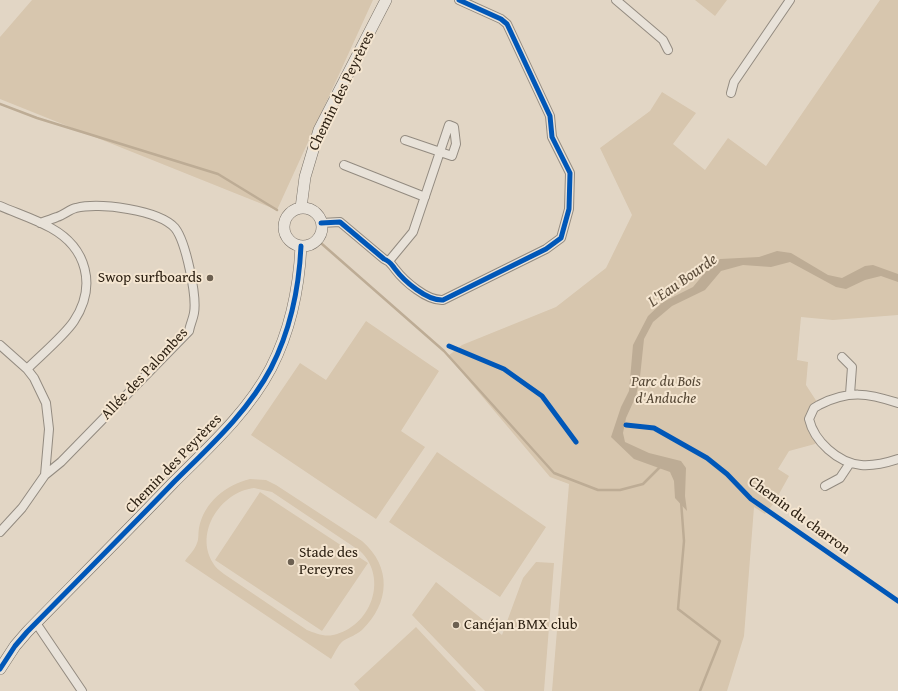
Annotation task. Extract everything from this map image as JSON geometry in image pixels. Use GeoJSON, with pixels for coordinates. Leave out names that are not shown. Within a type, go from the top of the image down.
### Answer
{"type":"FeatureCollection","features":[{"type":"Feature","properties":{"kind":"street","name":"Chemin des Peyrères"},"geometry":{"type":"LineString","coordinates":[[301,208],[305,177],[320,130],[386,0]]}},
{"type":"Feature","properties":{"kind":"street"},"geometry":{"type":"LineString","coordinates":[[321,223],[340,222],[384,259],[388,260],[395,269],[423,295],[431,299],[443,300],[554,245],[564,234],[569,209],[572,178],[552,138],[550,116],[507,24],[501,19],[459,0]]}},
{"type":"Feature","properties":{"kind":"street"},"geometry":{"type":"LineString","coordinates":[[616,0],[663,40],[668,50]]}},
{"type":"Feature","properties":{"kind":"street"},"geometry":{"type":"LineString","coordinates":[[731,93],[734,82],[790,0]]}},
{"type":"Feature","properties":{"kind":"street"},"geometry":{"type":"LineString","coordinates":[[388,260],[413,232],[440,152],[405,140]]}},
{"type":"Feature","properties":{"kind":"street"},"geometry":{"type":"LineString","coordinates":[[344,165],[425,198]]}},
{"type":"Feature","properties":{"kind":"street","name":"Allée des Palombes"},"geometry":{"type":"LineString","coordinates":[[40,223],[58,217],[75,208],[94,205],[135,210],[166,222],[175,228],[179,235],[185,250],[194,290],[194,313],[189,331],[61,462],[45,475]]}},
{"type":"Feature","properties":{"kind":"street"},"geometry":{"type":"LineString","coordinates":[[0,206],[40,223],[68,240],[82,259],[87,279],[85,300],[74,322],[27,369]]}},
{"type":"Feature","properties":{"kind":"street"},"geometry":{"type":"LineString","coordinates":[[301,208],[307,208],[316,214],[321,223],[321,229],[317,240],[301,246],[289,241],[286,235],[284,222],[290,212],[301,208]]}},
{"type":"Feature","properties":{"kind":"street","name":"Chemin des Peyrères"},"geometry":{"type":"LineString","coordinates":[[1,669],[15,646],[36,623],[191,466],[250,400],[273,363],[293,312],[298,292],[301,246]]}},
{"type":"Feature","properties":{"kind":"street"},"geometry":{"type":"LineString","coordinates":[[0,345],[27,369],[34,378],[46,403],[49,429],[45,475],[22,508],[0,532]]}},
{"type":"Feature","properties":{"kind":"street"},"geometry":{"type":"LineString","coordinates":[[842,357],[852,367],[850,394]]}},
{"type":"Feature","properties":{"kind":"street"},"geometry":{"type":"LineString","coordinates":[[898,403],[873,395],[850,394],[833,399],[814,408],[809,419],[813,430],[826,447],[850,462],[861,465],[874,465],[898,459]]}},
{"type":"Feature","properties":{"kind":"street"},"geometry":{"type":"LineString","coordinates":[[825,486],[840,478],[850,462]]}},
{"type":"Feature","properties":{"kind":"street"},"geometry":{"type":"LineString","coordinates":[[36,623],[82,691]]}},
{"type":"Feature","properties":{"kind":"green space"},"geometry":{"type":"Polygon","coordinates":[[[32,0],[373,0],[277,210],[0,99],[0,37],[32,0]]]}},
{"type":"Feature","properties":{"kind":"green space"},"geometry":{"type":"Polygon","coordinates":[[[695,0],[727,0],[715,16],[695,0]]]}},
{"type":"Feature","properties":{"kind":"green space","name":"Parc du Bois d'Anduche"},"geometry":{"type":"Polygon","coordinates":[[[880,0],[898,0],[898,315],[833,320],[801,317],[797,360],[808,362],[806,385],[817,402],[811,413],[819,439],[815,444],[789,451],[778,469],[789,476],[774,503],[765,514],[754,507],[744,636],[727,691],[552,691],[569,484],[550,477],[448,356],[462,345],[556,307],[606,268],[632,215],[600,148],[650,111],[662,92],[696,113],[673,144],[705,170],[728,138],[766,166],[880,0]]]}},
{"type":"Feature","properties":{"kind":"green space"},"geometry":{"type":"Polygon","coordinates":[[[366,321],[439,371],[401,431],[425,447],[376,519],[251,435],[300,363],[326,380],[366,321]]]}},
{"type":"Feature","properties":{"kind":"green space"},"geometry":{"type":"Polygon","coordinates":[[[437,452],[546,527],[500,597],[389,522],[437,452]]]}},
{"type":"Feature","properties":{"kind":"green space"},"geometry":{"type":"Polygon","coordinates":[[[250,479],[266,480],[276,485],[362,541],[372,551],[379,562],[383,573],[384,585],[378,608],[362,630],[341,643],[331,659],[185,561],[196,546],[199,528],[206,510],[217,496],[241,482],[250,479]],[[254,488],[242,491],[231,497],[222,505],[214,515],[209,527],[207,539],[208,551],[213,563],[224,574],[307,630],[320,634],[333,635],[346,630],[357,622],[366,612],[372,600],[374,587],[373,574],[369,562],[360,551],[272,492],[254,488]]]}},
{"type":"Feature","properties":{"kind":"green space","name":"Stade des Pereyres"},"geometry":{"type":"Polygon","coordinates":[[[260,492],[368,563],[322,631],[215,560],[260,492]]]}},
{"type":"Feature","properties":{"kind":"green space","name":"Canéjan BMX club"},"geometry":{"type":"Polygon","coordinates":[[[536,562],[554,563],[544,691],[485,691],[412,615],[436,582],[502,635],[523,578],[536,562]]]}},
{"type":"Feature","properties":{"kind":"green space"},"geometry":{"type":"Polygon","coordinates":[[[416,627],[476,691],[360,691],[354,684],[416,627]]]}},
{"type":"Feature","properties":{"kind":"shaded area"},"geometry":{"type":"Polygon","coordinates":[[[777,251],[791,253],[828,275],[842,278],[865,266],[873,265],[898,274],[898,282],[881,276],[865,280],[846,289],[836,287],[790,262],[771,267],[743,265],[721,271],[705,290],[672,306],[653,322],[644,339],[640,377],[636,396],[626,418],[623,433],[625,442],[649,453],[681,461],[686,468],[685,496],[687,511],[675,498],[674,481],[670,472],[634,459],[611,437],[621,407],[629,391],[633,345],[648,316],[663,302],[693,287],[708,269],[720,259],[759,257],[777,251]]]}},
{"type":"Feature","properties":{"kind":"waterway"},"geometry":{"type":"LineString","coordinates":[[0,104],[37,118],[218,174],[277,210]]}},
{"type":"Feature","properties":{"kind":"waterway"},"geometry":{"type":"LineString","coordinates":[[322,244],[444,351],[554,473],[598,490],[620,490],[643,484],[660,467],[658,466]]}},
{"type":"Feature","properties":{"kind":"waterway","name":"L'Eau Bourde"},"geometry":{"type":"LineString","coordinates":[[681,501],[684,541],[678,609],[720,641],[700,691]]}},
{"type":"Feature","properties":{"kind":"cycle path"},"geometry":{"type":"LineString","coordinates":[[321,223],[340,222],[389,262],[399,274],[416,289],[430,297],[443,300],[546,249],[561,238],[569,209],[570,173],[552,137],[550,116],[507,24],[501,19],[459,0]]}},
{"type":"Feature","properties":{"kind":"cycle path"},"geometry":{"type":"LineString","coordinates":[[0,669],[15,646],[27,632],[213,443],[251,400],[271,368],[289,324],[296,293],[301,246]]}},
{"type":"Feature","properties":{"kind":"cycle path"},"geometry":{"type":"LineString","coordinates":[[449,346],[504,369],[542,396],[576,442]]}},
{"type":"Feature","properties":{"kind":"cycle path","name":"Chemin du charron"},"geometry":{"type":"LineString","coordinates":[[626,425],[654,428],[707,458],[727,474],[751,499],[898,601]]}},
{"type":"Feature","properties":{"kind":"place","name":"Swop surfboards"},"geometry":{"type":"Point","coordinates":[210,278]}},
{"type":"Feature","properties":{"kind":"place","name":"Stade des Pereyres"},"geometry":{"type":"Point","coordinates":[291,562]}},
{"type":"Feature","properties":{"kind":"place","name":"Canéjan BMX club"},"geometry":{"type":"Point","coordinates":[456,625]}}]}
